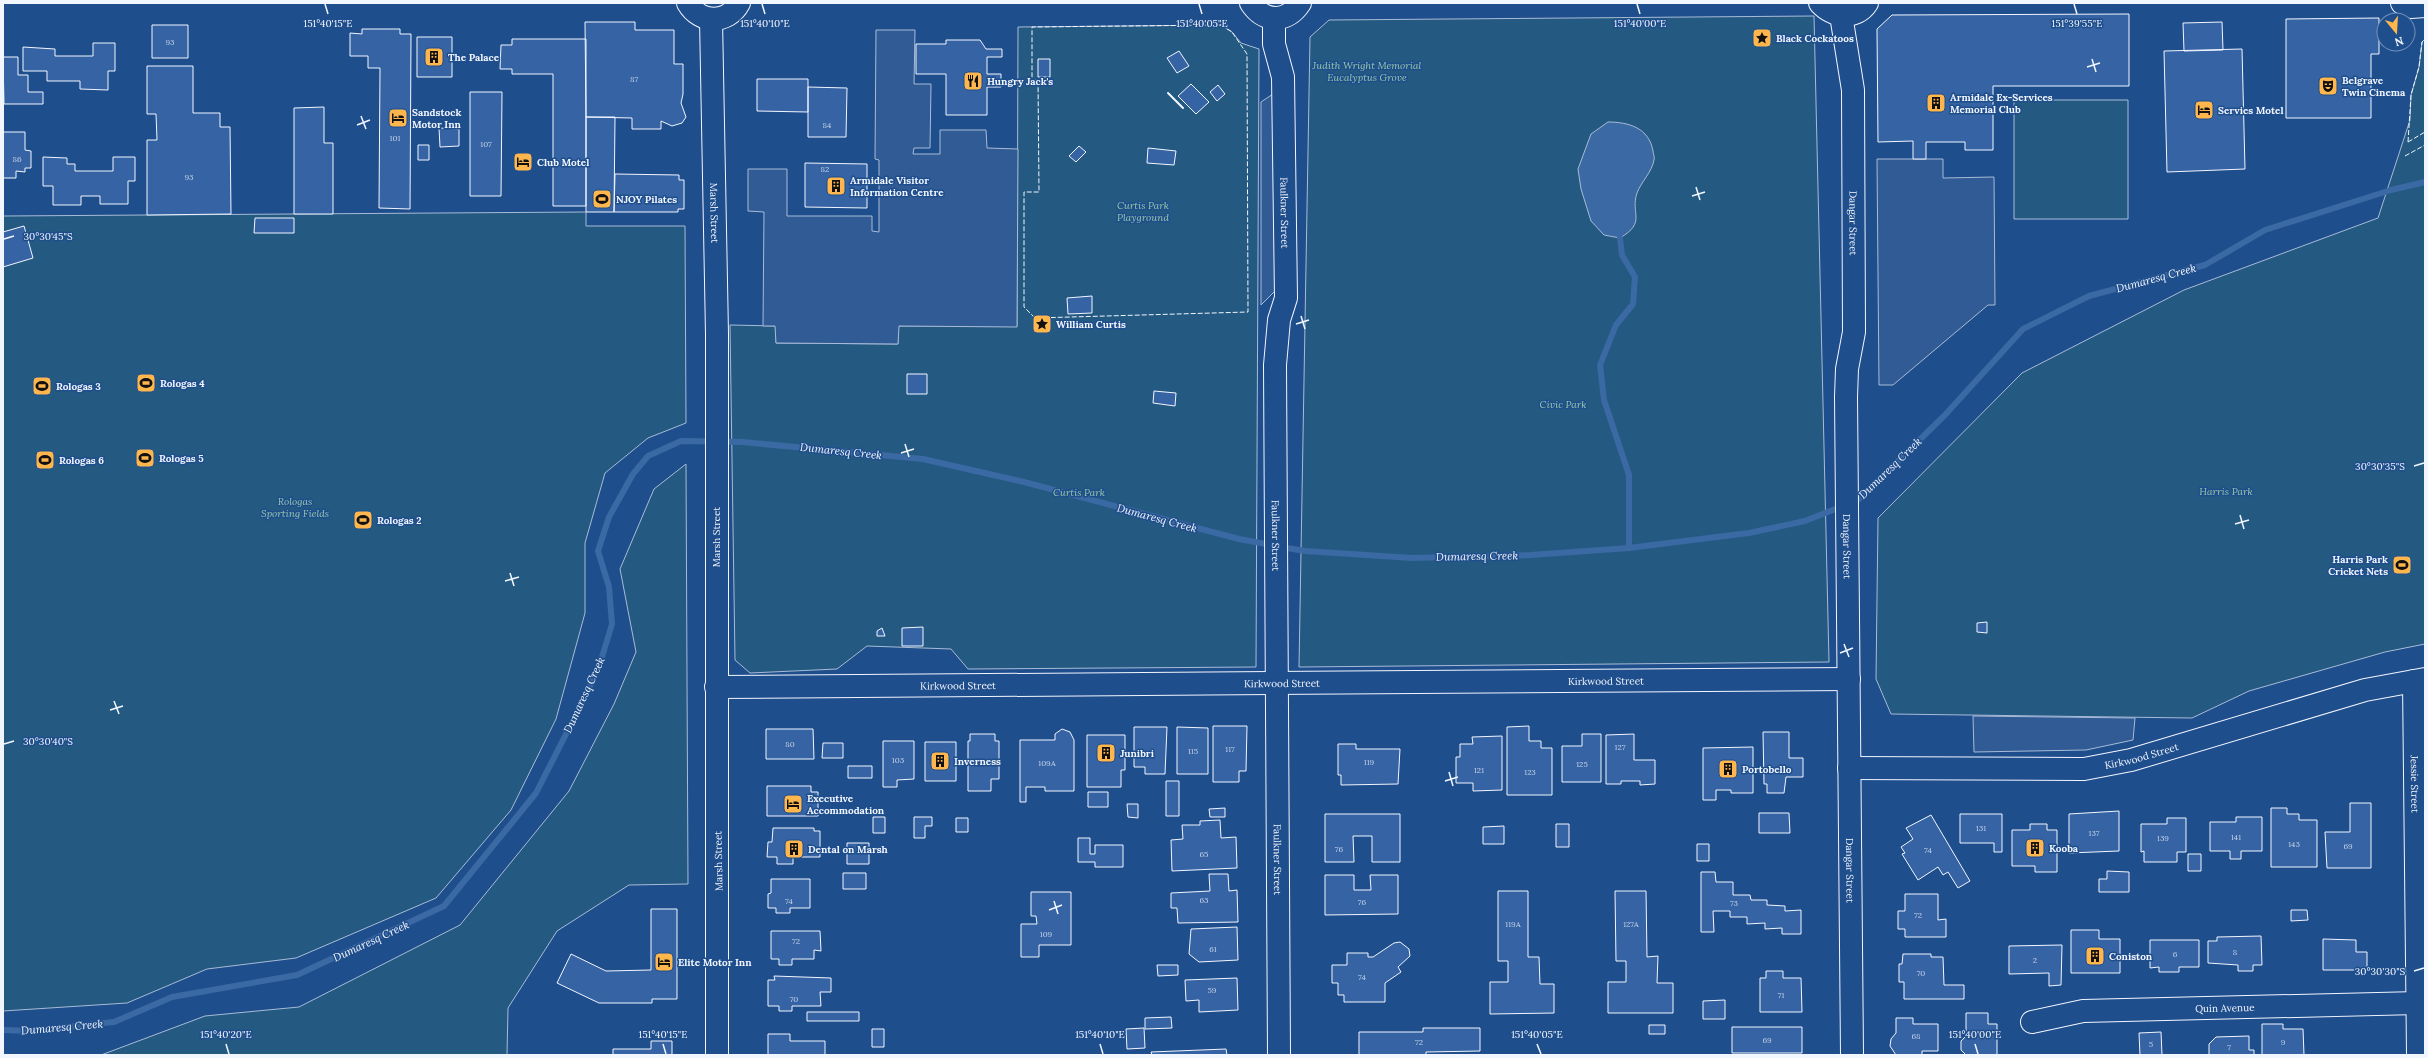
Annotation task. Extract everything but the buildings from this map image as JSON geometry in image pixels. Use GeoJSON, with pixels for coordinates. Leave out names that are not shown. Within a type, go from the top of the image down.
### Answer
{"type":"FeatureCollection","features":[{"type":"Feature","properties":{"kind":"street"},"geometry":{"type":"LineString","coordinates":[[688,3],[696,13],[711,19],[729,15],[739,3]]}},
{"type":"Feature","properties":{"kind":"street"},"geometry":{"type":"LineString","coordinates":[[1251,3],[1256,11],[1264,16],[1274,19],[1285,17],[1295,11],[1300,3]]}},
{"type":"Feature","properties":{"kind":"street"},"geometry":{"type":"LineString","coordinates":[[1820,3],[1830,12],[1841,15],[1854,14],[1867,3]]}},
{"type":"Feature","properties":{"kind":"street"},"geometry":{"type":"LineString","coordinates":[[2402,3],[2411,7],[2425,6]]}},
{"type":"Feature","properties":{"kind":"street","name":"Dangar Street"},"geometry":{"type":"LineString","coordinates":[[1841,15],[1853,90],[1854,332],[1847,369],[1852,1055]]}},
{"type":"Feature","properties":{"kind":"street","name":"Marsh Street"},"geometry":{"type":"LineString","coordinates":[[711,19],[717,334],[717,1055]]}},
{"type":"Feature","properties":{"kind":"street","name":"Faulkner Street"},"geometry":{"type":"LineString","coordinates":[[1274,19],[1274,44],[1284,77],[1286,298],[1279,320],[1275,365],[1280,1055]]}},
{"type":"Feature","properties":{"kind":"street","name":"Kirkwood Street"},"geometry":{"type":"LineString","coordinates":[[716,687],[1849,679]]}},
{"type":"Feature","properties":{"kind":"street","name":"Kirkwood Street"},"geometry":{"type":"LineString","coordinates":[[1849,768],[2084,769],[2131,760],[2365,690],[2419,680]]}},
{"type":"Feature","properties":{"kind":"street","name":"Jessie Street"},"geometry":{"type":"LineString","coordinates":[[2418,1055],[2420,997],[2419,680]]}},
{"type":"Feature","properties":{"kind":"street","name":"Quin Avenue"},"geometry":{"type":"LineString","coordinates":[[2032,1022],[2083,1011],[2420,997]]}},
{"type":"Feature","properties":{"kind":"green space","name":"Civic Park"},"geometry":{"type":"Polygon","coordinates":[[[1814,16],[1829,662],[1299,667],[1310,37],[1329,20],[1814,16]]]}},
{"type":"Feature","properties":{"kind":"green space","name":"Curtis Park"},"geometry":{"type":"Polygon","coordinates":[[[1221,25],[1232,32],[1241,43],[1259,49],[1256,667],[968,669],[951,649],[867,646],[837,669],[750,673],[735,660],[730,325],[776,326],[776,343],[898,344],[898,326],[1017,326],[1018,27],[1221,25]]]}},
{"type":"Feature","properties":{"kind":"green space","name":"Harris Park"},"geometry":{"type":"Polygon","coordinates":[[[2425,39],[2425,644],[2385,652],[2249,691],[2192,718],[1891,714],[1876,679],[1878,518],[2022,373],[2184,290],[2378,218],[2410,120],[2411,95],[2419,67],[2422,42],[2425,39]]]}},
{"type":"Feature","properties":{"kind":"green space"},"geometry":{"type":"Polygon","coordinates":[[[2014,100],[2128,100],[2128,219],[2014,219],[2014,100]]]}},
{"type":"Feature","properties":{"kind":"green space","name":"Rologas Sporting Fields"},"geometry":{"type":"Polygon","coordinates":[[[586,212],[586,226],[685,226],[686,423],[648,438],[605,473],[585,543],[585,613],[556,719],[511,810],[436,898],[296,958],[207,969],[127,1003],[3,1011],[3,216],[586,212]]]}},
{"type":"Feature","properties":{"kind":"green space"},"geometry":{"type":"Polygon","coordinates":[[[686,464],[688,884],[629,885],[557,931],[508,1008],[507,1055],[101,1055],[205,1016],[299,1007],[460,925],[569,791],[614,704],[636,652],[620,569],[654,489],[686,464]]]}},
{"type":"Feature","properties":{"kind":"shaded area"},"geometry":{"type":"Polygon","coordinates":[[[876,30],[915,30],[914,84],[931,84],[930,148],[914,148],[913,154],[940,154],[940,130],[986,130],[987,148],[1018,149],[1017,327],[899,326],[898,344],[776,343],[775,326],[763,326],[764,212],[748,211],[748,169],[787,169],[787,216],[872,216],[872,231],[879,232],[879,160],[875,159],[876,30]]]}},
{"type":"Feature","properties":{"kind":"shaded area"},"geometry":{"type":"Polygon","coordinates":[[[1276,92],[1276,290],[1261,305],[1261,102],[1276,92]]]}},
{"type":"Feature","properties":{"kind":"shaded area"},"geometry":{"type":"Polygon","coordinates":[[[1608,122],[1630,125],[1643,132],[1651,143],[1654,158],[1651,169],[1637,193],[1635,200],[1636,217],[1633,227],[1620,238],[1604,235],[1591,221],[1581,189],[1578,169],[1591,134],[1608,122]]]}},
{"type":"Feature","properties":{"kind":"shaded area"},"geometry":{"type":"Polygon","coordinates":[[[1877,159],[1943,159],[1943,178],[1994,177],[1995,305],[1988,305],[1893,385],[1879,385],[1877,159]]]}},
{"type":"Feature","properties":{"kind":"shaded area"},"geometry":{"type":"Polygon","coordinates":[[[1973,716],[2135,718],[2133,740],[2086,750],[1974,752],[1973,716]]]}},
{"type":"Feature","properties":{"kind":"waterway","name":"Dumaresq Creek"},"geometry":{"type":"LineString","coordinates":[[1281,547],[1305,551],[1412,558],[1531,555],[1629,548],[1749,533],[1805,521],[1858,500],[1945,415],[2023,329],[2089,296],[2205,265],[2265,230],[2391,190],[2425,182]]}},
{"type":"Feature","properties":{"kind":"waterway"},"geometry":{"type":"LineString","coordinates":[[1620,238],[1622,255],[1635,277],[1633,304],[1616,325],[1600,365],[1604,400],[1629,475],[1629,548]]}},
{"type":"Feature","properties":{"kind":"waterway","name":"Dumaresq Creek"},"geometry":{"type":"LineString","coordinates":[[3,1030],[30,1031],[114,1022],[172,997],[297,975],[444,906],[536,793],[587,693],[602,657],[612,624],[609,587],[598,551],[609,517],[633,474],[648,456],[681,441],[742,442],[923,459],[1024,482],[1239,539],[1272,545]]}},
{"type":"Feature","properties":{"kind":"fence"},"geometry":{"type":"LineString","coordinates":[[1221,25],[1232,32],[1247,54],[1248,312],[1035,318],[1024,307],[1024,192],[1039,192],[1038,80],[1032,80],[1032,27],[1221,25]]}},
{"type":"Feature","properties":{"kind":"fence"},"geometry":{"type":"LineString","coordinates":[[2408,142],[2411,95],[2419,67],[2422,42],[2425,39]]}},
{"type":"Feature","properties":{"kind":"fence"},"geometry":{"type":"LineString","coordinates":[[2408,142],[2425,132]]}},
{"type":"Feature","properties":{"kind":"fence"},"geometry":{"type":"LineString","coordinates":[[2405,156],[2425,145]]}},
{"type":"Feature","properties":{"kind":"wall"},"geometry":{"type":"LineString","coordinates":[[1168,93],[1183,108]]}},
{"type":"Feature","properties":{"kind":"place","name":"Black Cockatoos"},"geometry":{"type":"Point","coordinates":[1762,38]}},
{"type":"Feature","properties":{"kind":"place","name":"The Palace"},"geometry":{"type":"Point","coordinates":[434,57]}},
{"type":"Feature","properties":{"kind":"place","name":"Hungry Jack's"},"geometry":{"type":"Point","coordinates":[973,81]}},
{"type":"Feature","properties":{"kind":"place","name":"Belgrave Twin Cinema"},"geometry":{"type":"Point","coordinates":[2328,86]}},
{"type":"Feature","properties":{"kind":"place","name":"Armidale Ex-Services Memorial Club"},"geometry":{"type":"Point","coordinates":[1936,103]}},
{"type":"Feature","properties":{"kind":"place","name":"Servies Motel"},"geometry":{"type":"Point","coordinates":[2204,110]}},
{"type":"Feature","properties":{"kind":"place","name":"Sandstock Motor Inn"},"geometry":{"type":"Point","coordinates":[398,118]}},
{"type":"Feature","properties":{"kind":"place","name":"Club Motel"},"geometry":{"type":"Point","coordinates":[523,162]}},
{"type":"Feature","properties":{"kind":"place","name":"Armidale Visitor Information Centre"},"geometry":{"type":"Point","coordinates":[836,186]}},
{"type":"Feature","properties":{"kind":"place","name":"NJOY Pilates"},"geometry":{"type":"Point","coordinates":[602,199]}},
{"type":"Feature","properties":{"kind":"place","name":"William Curtis"},"geometry":{"type":"Point","coordinates":[1042,324]}},
{"type":"Feature","properties":{"kind":"place","name":"Rologas 4"},"geometry":{"type":"Point","coordinates":[146,383]}},
{"type":"Feature","properties":{"kind":"place","name":"Rologas 3"},"geometry":{"type":"Point","coordinates":[42,386]}},
{"type":"Feature","properties":{"kind":"place","name":"Rologas 5"},"geometry":{"type":"Point","coordinates":[145,458]}},
{"type":"Feature","properties":{"kind":"place","name":"Rologas 6"},"geometry":{"type":"Point","coordinates":[45,460]}},
{"type":"Feature","properties":{"kind":"place","name":"Rologas 2"},"geometry":{"type":"Point","coordinates":[363,520]}},
{"type":"Feature","properties":{"kind":"place","name":"Harris Park Cricket Nets"},"geometry":{"type":"Point","coordinates":[2402,565]}},
{"type":"Feature","properties":{"kind":"place","name":"Junibri"},"geometry":{"type":"Point","coordinates":[1106,753]}},
{"type":"Feature","properties":{"kind":"place","name":"Inverness"},"geometry":{"type":"Point","coordinates":[940,761]}},
{"type":"Feature","properties":{"kind":"place","name":"Portobello"},"geometry":{"type":"Point","coordinates":[1728,769]}},
{"type":"Feature","properties":{"kind":"place","name":"Executive Accommodation"},"geometry":{"type":"Point","coordinates":[793,804]}},
{"type":"Feature","properties":{"kind":"place","name":"Kooba"},"geometry":{"type":"Point","coordinates":[2035,848]}},
{"type":"Feature","properties":{"kind":"place","name":"Dental on Marsh"},"geometry":{"type":"Point","coordinates":[794,849]}},
{"type":"Feature","properties":{"kind":"place","name":"Coniston"},"geometry":{"type":"Point","coordinates":[2095,956]}},
{"type":"Feature","properties":{"kind":"place","name":"Elite Motor Inn"},"geometry":{"type":"Point","coordinates":[664,962]}},
{"type":"Feature","properties":{"kind":"park label","name":"Judith Wright Memorial Eucalyptus Grove"},"geometry":{"type":"Point","coordinates":[1367,70]}},
{"type":"Feature","properties":{"kind":"park label","name":"Curtis Park Playground"},"geometry":{"type":"Point","coordinates":[1143,210]}}]}
